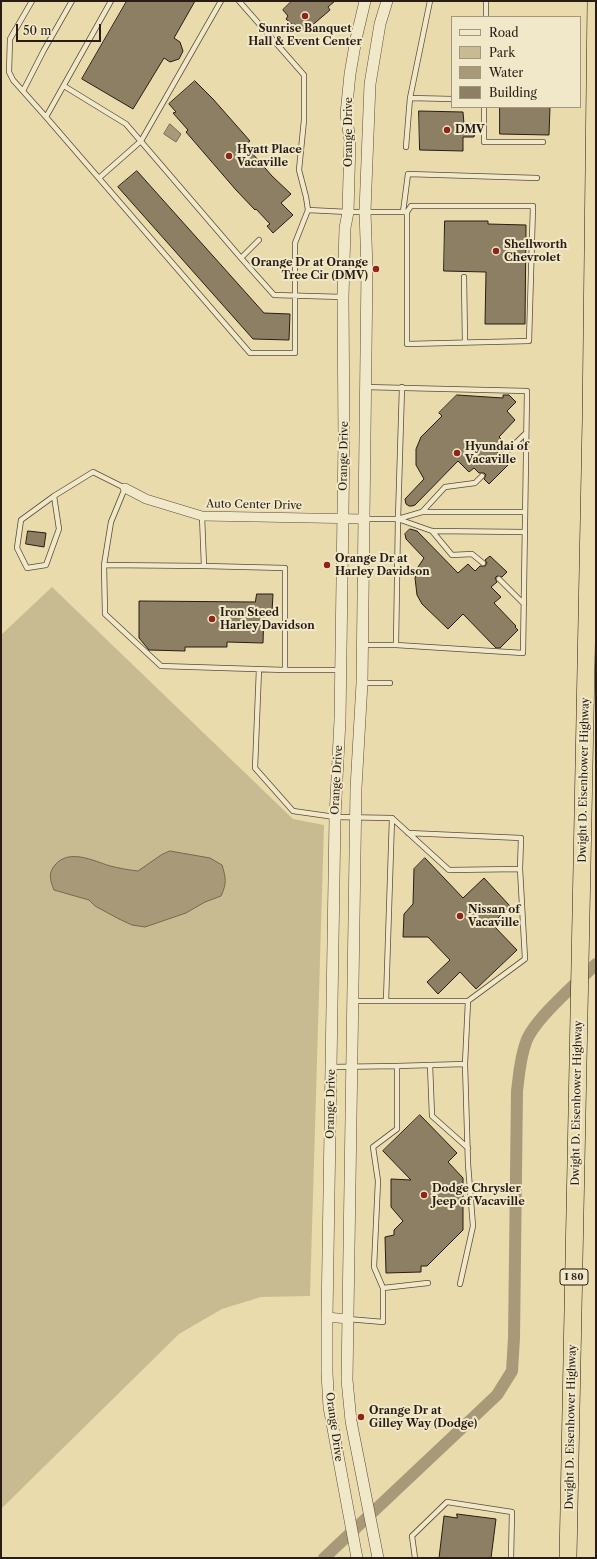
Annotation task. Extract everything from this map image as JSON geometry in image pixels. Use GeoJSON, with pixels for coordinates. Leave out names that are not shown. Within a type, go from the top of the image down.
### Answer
{"type":"FeatureCollection","features":[{"type":"Feature","properties":{"kind":"highway","name":"Dwight D. Eisenhower Highway"},"geometry":{"type":"LineString","coordinates":[[568,1558],[591,420],[596,1]]}},
{"type":"Feature","properties":{"kind":"street","name":"Orange Drive"},"geometry":{"type":"LineString","coordinates":[[357,1558],[329,1407],[327,1373],[327,1318],[335,817],[340,720],[344,423],[343,297],[345,228],[348,212],[350,140],[346,114],[351,67],[365,1]]}},
{"type":"Feature","properties":{"kind":"street","name":"Orange Drive"},"geometry":{"type":"LineString","coordinates":[[378,1558],[351,1421],[347,1380],[356,817],[362,683],[367,269],[365,212],[370,84],[380,24],[387,1]]}},
{"type":"Feature","properties":{"kind":"street","name":"Auto Center Drive"},"geometry":{"type":"LineString","coordinates":[[125,488],[146,499],[202,516],[364,519]]}},
{"type":"Feature","properties":{"kind":"street"},"geometry":{"type":"LineString","coordinates":[[327,1318],[348,1319]]}},
{"type":"Feature","properties":{"kind":"lane"},"geometry":{"type":"LineString","coordinates":[[32,1],[10,39],[9,72],[13,80],[250,353],[295,353],[295,243],[308,210],[299,170],[304,120],[304,75],[239,1]]}},
{"type":"Feature","properties":{"kind":"lane"},"geometry":{"type":"LineString","coordinates":[[23,91],[72,1]]}},
{"type":"Feature","properties":{"kind":"lane"},"geometry":{"type":"LineString","coordinates":[[46,117],[111,1]]}},
{"type":"Feature","properties":{"kind":"lane"},"geometry":{"type":"LineString","coordinates":[[99,178],[141,141],[221,1]]}},
{"type":"Feature","properties":{"kind":"lane"},"geometry":{"type":"LineString","coordinates":[[406,147],[410,98],[430,1]]}},
{"type":"Feature","properties":{"kind":"lane"},"geometry":{"type":"LineString","coordinates":[[486,1],[486,16]]}},
{"type":"Feature","properties":{"kind":"lane"},"geometry":{"type":"LineString","coordinates":[[64,86],[126,124],[274,295],[343,297]]}},
{"type":"Feature","properties":{"kind":"lane"},"geometry":{"type":"LineString","coordinates":[[410,98],[451,99]]}},
{"type":"Feature","properties":{"kind":"lane"},"geometry":{"type":"LineString","coordinates":[[484,108],[484,142],[543,142]]}},
{"type":"Feature","properties":{"kind":"lane"},"geometry":{"type":"LineString","coordinates":[[308,210],[405,212],[411,206],[533,206],[529,341],[407,344],[405,212],[408,174],[537,178]]}},
{"type":"Feature","properties":{"kind":"lane"},"geometry":{"type":"LineString","coordinates":[[241,258],[259,240]]}},
{"type":"Feature","properties":{"kind":"lane"},"geometry":{"type":"LineString","coordinates":[[464,277],[466,343]]}},
{"type":"Feature","properties":{"kind":"lane"},"geometry":{"type":"LineString","coordinates":[[362,645],[524,653],[527,391],[365,387]]}},
{"type":"Feature","properties":{"kind":"lane"},"geometry":{"type":"LineString","coordinates":[[396,646],[402,387]]}},
{"type":"Feature","properties":{"kind":"lane"},"geometry":{"type":"LineString","coordinates":[[502,456],[526,433]]}},
{"type":"Feature","properties":{"kind":"lane"},"geometry":{"type":"LineString","coordinates":[[54,496],[59,529],[46,565],[27,568],[17,548],[21,520],[54,496],[93,472],[125,488],[111,522],[104,565],[105,614],[161,666],[285,670],[340,670]]}},
{"type":"Feature","properties":{"kind":"lane"},"geometry":{"type":"LineString","coordinates":[[422,512],[445,487],[475,483],[482,476]]}},
{"type":"Feature","properties":{"kind":"lane"},"geometry":{"type":"LineString","coordinates":[[364,519],[398,519],[422,512],[525,512]]}},
{"type":"Feature","properties":{"kind":"lane"},"geometry":{"type":"LineString","coordinates":[[202,516],[204,566]]}},
{"type":"Feature","properties":{"kind":"lane"},"geometry":{"type":"LineString","coordinates":[[398,519],[432,531],[525,532]]}},
{"type":"Feature","properties":{"kind":"lane"},"geometry":{"type":"LineString","coordinates":[[432,531],[452,555],[472,554],[483,563]]}},
{"type":"Feature","properties":{"kind":"lane"},"geometry":{"type":"LineString","coordinates":[[104,565],[285,568],[285,670]]}},
{"type":"Feature","properties":{"kind":"lane"},"geometry":{"type":"LineString","coordinates":[[499,580],[524,604]]}},
{"type":"Feature","properties":{"kind":"lane"},"geometry":{"type":"LineString","coordinates":[[259,669],[255,768],[293,811],[335,817],[392,818],[449,870],[520,869]]}},
{"type":"Feature","properties":{"kind":"lane"},"geometry":{"type":"LineString","coordinates":[[362,683],[390,683]]}},
{"type":"Feature","properties":{"kind":"lane"},"geometry":{"type":"LineString","coordinates":[[386,1001],[392,818]]}},
{"type":"Feature","properties":{"kind":"lane"},"geometry":{"type":"LineString","coordinates":[[353,1001],[468,1001],[525,958],[520,869],[521,838],[408,833]]}},
{"type":"Feature","properties":{"kind":"lane"},"geometry":{"type":"LineString","coordinates":[[460,1284],[473,1226],[465,1064],[468,1001]]}},
{"type":"Feature","properties":{"kind":"lane"},"geometry":{"type":"LineString","coordinates":[[331,1067],[465,1064]]}},
{"type":"Feature","properties":{"kind":"lane"},"geometry":{"type":"LineString","coordinates":[[430,1065],[432,1116],[468,1148]]}},
{"type":"Feature","properties":{"kind":"lane"},"geometry":{"type":"LineString","coordinates":[[348,1319],[383,1322],[383,1288],[374,1267],[378,1181],[374,1147],[397,1129],[397,1066]]}},
{"type":"Feature","properties":{"kind":"lane"},"geometry":{"type":"LineString","coordinates":[[383,1288],[428,1283]]}},
{"type":"Feature","properties":{"kind":"lane"},"geometry":{"type":"LineString","coordinates":[[415,1558],[412,1536],[447,1502],[512,1512],[511,1558]]}},
{"type":"Feature","properties":{"kind":"green space"},"geometry":{"type":"Polygon","coordinates":[[[52,587],[293,819],[324,825],[310,1296],[261,1297],[222,1309],[179,1334],[1,1509],[1,635],[52,587]]]}},
{"type":"Feature","properties":{"kind":"water"},"geometry":{"type":"Polygon","coordinates":[[[170,124],[181,134],[176,142],[164,134],[170,124]]]}},
{"type":"Feature","properties":{"kind":"water"},"geometry":{"type":"Polygon","coordinates":[[[170,851],[210,858],[222,865],[225,880],[221,896],[205,902],[186,913],[145,927],[132,925],[119,919],[95,906],[89,900],[54,890],[51,883],[51,871],[55,865],[67,857],[82,857],[110,866],[138,871],[161,855],[170,851]]]}},
{"type":"Feature","properties":{"kind":"building"},"geometry":{"type":"Polygon","coordinates":[[[127,1],[195,1],[174,38],[180,42],[183,51],[179,59],[170,62],[164,58],[133,109],[82,79],[127,1]]]}},
{"type":"Feature","properties":{"kind":"building","name":"Sunrise Banquet Hall & Event Center"},"geometry":{"type":"Polygon","coordinates":[[[292,1],[335,1],[328,7],[330,10],[309,28],[307,26],[301,31],[295,24],[293,25],[286,19],[288,16],[283,10],[292,1]]]}},
{"type":"Feature","properties":{"kind":"building","name":"Hyatt Place Vacaville"},"geometry":{"type":"Polygon","coordinates":[[[195,81],[250,141],[245,145],[272,176],[291,194],[281,203],[293,215],[273,233],[267,226],[270,224],[236,190],[186,132],[188,130],[173,113],[176,112],[169,104],[195,81]]]}},
{"type":"Feature","properties":{"kind":"building"},"geometry":{"type":"Polygon","coordinates":[[[500,108],[550,108],[549,135],[500,134],[500,108]]]}},
{"type":"Feature","properties":{"kind":"building","name":"DMV"},"geometry":{"type":"Polygon","coordinates":[[[419,111],[463,112],[464,124],[476,124],[474,137],[463,137],[463,151],[420,150],[419,111]]]}},
{"type":"Feature","properties":{"kind":"building"},"geometry":{"type":"Polygon","coordinates":[[[137,171],[264,313],[290,314],[289,340],[253,339],[118,187],[137,171]]]}},
{"type":"Feature","properties":{"kind":"building"},"geometry":{"type":"Polygon","coordinates":[[[445,221],[488,221],[488,224],[526,225],[525,324],[485,324],[486,272],[444,271],[445,221]]]}},
{"type":"Feature","properties":{"kind":"building","name":"Hyundai of Vacaville"},"geometry":{"type":"Polygon","coordinates":[[[457,395],[503,398],[503,395],[509,395],[516,402],[507,411],[515,420],[499,437],[502,440],[494,448],[499,454],[500,459],[504,459],[509,464],[489,484],[484,479],[486,475],[484,473],[479,473],[474,468],[469,472],[458,461],[415,505],[409,506],[406,504],[405,499],[424,479],[416,465],[416,449],[421,437],[442,416],[439,413],[457,395]]]}},
{"type":"Feature","properties":{"kind":"building"},"geometry":{"type":"Polygon","coordinates":[[[410,529],[417,531],[458,573],[468,564],[475,571],[480,566],[485,566],[487,563],[485,560],[490,556],[507,572],[502,577],[497,576],[495,578],[497,582],[491,587],[501,597],[494,603],[518,630],[500,648],[496,648],[463,614],[448,629],[422,604],[417,595],[415,578],[418,567],[424,558],[406,539],[405,534],[410,529]]]}},
{"type":"Feature","properties":{"kind":"building"},"geometry":{"type":"Polygon","coordinates":[[[28,531],[46,533],[44,547],[26,544],[28,531]]]}},
{"type":"Feature","properties":{"kind":"building"},"geometry":{"type":"Polygon","coordinates":[[[257,594],[273,594],[272,612],[264,612],[263,643],[227,642],[227,647],[185,647],[185,651],[149,650],[139,638],[139,601],[255,602],[257,594]]]}},
{"type":"Feature","properties":{"kind":"building"},"geometry":{"type":"Polygon","coordinates":[[[425,858],[463,898],[484,878],[510,906],[492,924],[517,950],[476,989],[460,972],[438,994],[427,982],[450,960],[428,937],[403,937],[404,914],[413,904],[414,869],[425,858]]]}},
{"type":"Feature","properties":{"kind":"building"},"geometry":{"type":"Polygon","coordinates":[[[420,1115],[457,1153],[448,1162],[463,1178],[463,1230],[427,1266],[421,1266],[421,1272],[386,1273],[385,1237],[394,1235],[394,1230],[403,1221],[391,1207],[391,1179],[411,1180],[383,1151],[420,1115]]]}},
{"type":"Feature","properties":{"kind":"building"},"geometry":{"type":"Polygon","coordinates":[[[457,1514],[496,1519],[491,1558],[439,1558],[444,1516],[457,1518],[457,1514]]]}},
{"type":"Feature","properties":{"kind":"waterway"},"geometry":{"type":"LineString","coordinates":[[324,1558],[497,1395],[512,1371],[514,1338],[517,1091],[521,1060],[526,1042],[538,1023],[557,1001],[596,964]]}},
{"type":"Feature","properties":{"kind":"place","name":"Sunrise Banquet Hall & Event Center"},"geometry":{"type":"Point","coordinates":[305,16]}},
{"type":"Feature","properties":{"kind":"place","name":"DMV"},"geometry":{"type":"Point","coordinates":[447,130]}},
{"type":"Feature","properties":{"kind":"place","name":"Hyatt Place Vacaville"},"geometry":{"type":"Point","coordinates":[229,156]}},
{"type":"Feature","properties":{"kind":"place","name":"Shellworth Chevrolet"},"geometry":{"type":"Point","coordinates":[496,251]}},
{"type":"Feature","properties":{"kind":"place","name":"Orange Dr at Orange Tree Cir (DMV)"},"geometry":{"type":"Point","coordinates":[376,269]}},
{"type":"Feature","properties":{"kind":"place","name":"Hyundai of Vacaville"},"geometry":{"type":"Point","coordinates":[457,453]}},
{"type":"Feature","properties":{"kind":"place","name":"Orange Dr at Harley Davidson"},"geometry":{"type":"Point","coordinates":[327,565]}},
{"type":"Feature","properties":{"kind":"place","name":"Iron Steed Harley Davidson"},"geometry":{"type":"Point","coordinates":[212,619]}},
{"type":"Feature","properties":{"kind":"place","name":"Nissan of Vacaville"},"geometry":{"type":"Point","coordinates":[460,916]}},
{"type":"Feature","properties":{"kind":"place","name":"Dodge Chrysler Jeep of Vacaville"},"geometry":{"type":"Point","coordinates":[424,1195]}},
{"type":"Feature","properties":{"kind":"place","name":"Orange Dr at Gilley Way (Dodge)"},"geometry":{"type":"Point","coordinates":[361,1417]}}]}
